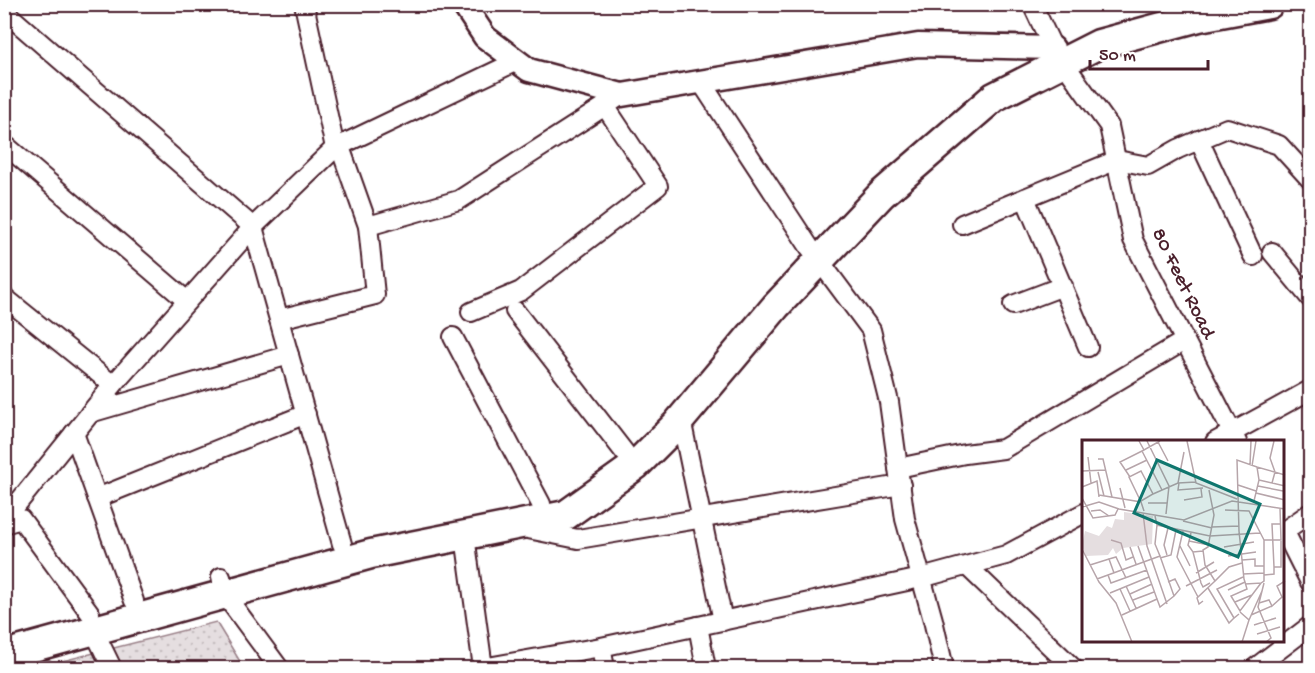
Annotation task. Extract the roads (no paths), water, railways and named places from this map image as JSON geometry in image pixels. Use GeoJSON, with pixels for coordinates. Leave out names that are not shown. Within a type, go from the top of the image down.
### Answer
{"type":"FeatureCollection","features":[{"type":"Feature","properties":{"kind":"highway"},"geometry":{"type":"LineString","coordinates":[[4,655],[92,622],[223,586],[367,537],[559,500],[625,453],[663,414],[764,294],[815,254],[994,97],[1094,29],[1181,4]]}},
{"type":"Feature","properties":{"kind":"highway"},"geometry":{"type":"LineString","coordinates":[[1058,55],[1199,17],[1269,4]]}},
{"type":"Feature","properties":{"kind":"highway"},"geometry":{"type":"LineString","coordinates":[[4,637],[92,622],[134,601],[223,586],[566,515],[636,465],[681,419],[776,306],[815,254]]}},
{"type":"Feature","properties":{"kind":"street"},"geometry":{"type":"LineString","coordinates":[[279,319],[375,295],[368,226],[338,148],[304,4]]}},
{"type":"Feature","properties":{"kind":"street"},"geometry":{"type":"LineString","coordinates":[[463,4],[485,38],[529,70],[613,101],[658,186],[521,291],[471,312]]}},
{"type":"Feature","properties":{"kind":"street","name":"80 Feet Road"},"geometry":{"type":"LineString","coordinates":[[1032,4],[1058,55],[1109,126],[1133,240],[1234,438]]}},
{"type":"Feature","properties":{"kind":"street"},"geometry":{"type":"LineString","coordinates":[[4,11],[253,227],[342,544]]}},
{"type":"Feature","properties":{"kind":"street"},"geometry":{"type":"LineString","coordinates":[[368,226],[459,200],[613,101],[701,82],[918,45],[1058,55]]}},
{"type":"Feature","properties":{"kind":"street"},"geometry":{"type":"LineString","coordinates":[[112,669],[92,622],[11,512],[112,385],[253,227],[338,148],[517,61]]}},
{"type":"Feature","properties":{"kind":"street"},"geometry":{"type":"LineString","coordinates":[[701,82],[815,254],[871,330],[889,402],[905,519],[944,669]]}},
{"type":"Feature","properties":{"kind":"street"},"geometry":{"type":"LineString","coordinates":[[962,224],[1117,160],[1148,166],[1178,149],[1227,128],[1279,145],[1311,179]]}},
{"type":"Feature","properties":{"kind":"street"},"geometry":{"type":"LineString","coordinates":[[1199,140],[1253,256]]}},
{"type":"Feature","properties":{"kind":"street"},"geometry":{"type":"LineString","coordinates":[[4,144],[187,301]]}},
{"type":"Feature","properties":{"kind":"street"},"geometry":{"type":"LineString","coordinates":[[1025,198],[1088,347]]}},
{"type":"Feature","properties":{"kind":"street"},"geometry":{"type":"LineString","coordinates":[[1272,252],[1311,298]]}},
{"type":"Feature","properties":{"kind":"street"},"geometry":{"type":"LineString","coordinates":[[1013,305],[1062,286]]}},
{"type":"Feature","properties":{"kind":"street"},"geometry":{"type":"LineString","coordinates":[[4,297],[112,385]]}},
{"type":"Feature","properties":{"kind":"street"},"geometry":{"type":"LineString","coordinates":[[515,311],[625,453]]}},
{"type":"Feature","properties":{"kind":"street"},"geometry":{"type":"LineString","coordinates":[[453,338],[541,504]]}},
{"type":"Feature","properties":{"kind":"street"},"geometry":{"type":"LineString","coordinates":[[516,526],[578,540],[702,518],[899,476],[965,454],[1003,449],[1184,341]]}},
{"type":"Feature","properties":{"kind":"street"},"geometry":{"type":"LineString","coordinates":[[90,412],[289,355]]}},
{"type":"Feature","properties":{"kind":"street"},"geometry":{"type":"LineString","coordinates":[[1234,438],[1311,390]]}},
{"type":"Feature","properties":{"kind":"street"},"geometry":{"type":"LineString","coordinates":[[97,498],[306,414]]}},
{"type":"Feature","properties":{"kind":"street"},"geometry":{"type":"LineString","coordinates":[[681,419],[723,621]]}},
{"type":"Feature","properties":{"kind":"street"},"geometry":{"type":"LineString","coordinates":[[74,433],[134,601]]}},
{"type":"Feature","properties":{"kind":"street"},"geometry":{"type":"LineString","coordinates":[[1285,530],[1311,513]]}},
{"type":"Feature","properties":{"kind":"street"},"geometry":{"type":"LineString","coordinates":[[465,536],[483,668],[525,665],[921,578],[1006,555],[1082,514]]}},
{"type":"Feature","properties":{"kind":"street"},"geometry":{"type":"LineString","coordinates":[[1285,533],[1311,582]]}},
{"type":"Feature","properties":{"kind":"street"},"geometry":{"type":"LineString","coordinates":[[967,566],[1073,669]]}},
{"type":"Feature","properties":{"kind":"street"},"geometry":{"type":"LineString","coordinates":[[223,586],[279,669]]}},
{"type":"Feature","properties":{"kind":"street"},"geometry":{"type":"LineString","coordinates":[[698,626],[706,669]]}},
{"type":"Feature","properties":{"kind":"street"},"geometry":{"type":"LineString","coordinates":[[1255,669],[1311,626]]}},
{"type":"Feature","properties":{"kind":"street"},"geometry":{"type":"LineString","coordinates":[[601,647],[605,669]]}}]}
